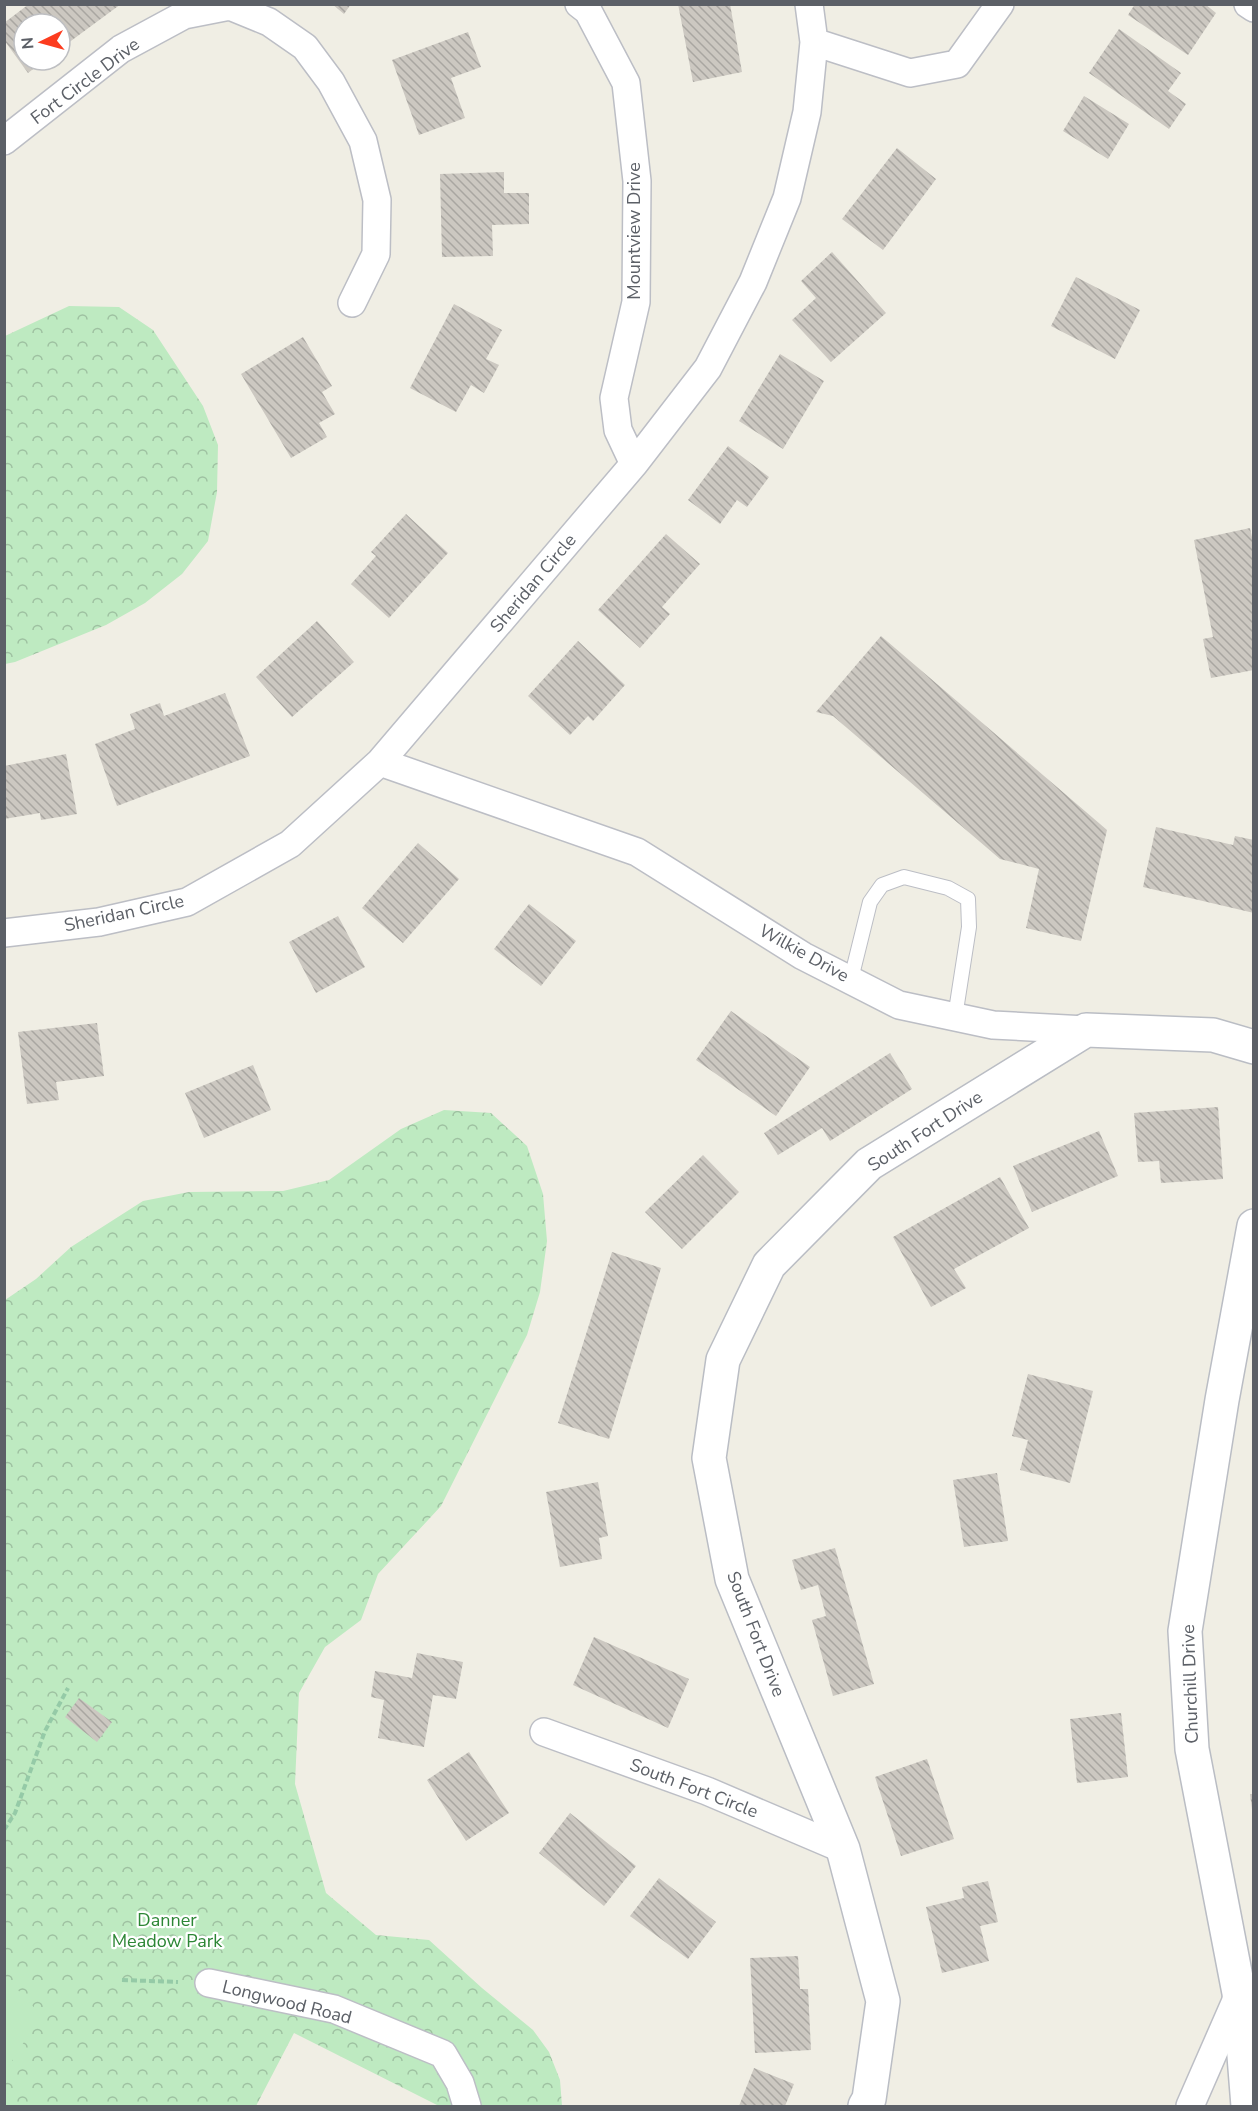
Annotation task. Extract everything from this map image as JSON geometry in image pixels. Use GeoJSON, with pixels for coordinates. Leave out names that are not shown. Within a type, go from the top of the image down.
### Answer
{"type":"FeatureCollection","features":[{"type":"Feature","properties":{"kind":"street","name":"Mountview Drive"},"geometry":{"type":"LineString","coordinates":[[579,4],[588,11],[626,83],[637,181],[636,302],[614,398],[618,430],[634,464]]}},
{"type":"Feature","properties":{"kind":"street","name":"Sheridan Circle"},"geometry":{"type":"LineString","coordinates":[[4,933],[99,922],[187,902],[290,844],[380,762],[634,464],[708,368],[753,282],[787,198],[807,112],[814,42],[809,4]]}},
{"type":"Feature","properties":{"kind":"street"},"geometry":{"type":"LineString","coordinates":[[814,42],[910,73],[957,64],[1000,4]]}},
{"type":"Feature","properties":{"kind":"street"},"geometry":{"type":"LineString","coordinates":[[1248,4],[1254,8]]}},
{"type":"Feature","properties":{"kind":"street","name":"Fort Circle Drive"},"geometry":{"type":"LineString","coordinates":[[4,141],[121,49],[184,15],[230,6],[269,22],[305,47],[331,82],[363,141],[377,200],[376,254],[352,303]]}},
{"type":"Feature","properties":{"kind":"street","name":"Wilkie Drive"},"geometry":{"type":"LineString","coordinates":[[380,762],[637,852],[803,956],[899,1005],[993,1025],[1213,1035],[1254,1047]]}},
{"type":"Feature","properties":{"kind":"street","name":"South Fort Drive"},"geometry":{"type":"LineString","coordinates":[[865,2106],[869,2099],[883,2001],[843,1849],[732,1580],[709,1458],[723,1360],[769,1265],[869,1164],[1086,1030]]}},
{"type":"Feature","properties":{"kind":"street","name":"Churchill Drive"},"geometry":{"type":"LineString","coordinates":[[1248,2106],[1246,1997],[1192,1749],[1185,1631],[1220,1411],[1254,1226]]}},
{"type":"Feature","properties":{"kind":"street","name":"South Fort Circle"},"geometry":{"type":"LineString","coordinates":[[544,1732],[707,1791],[843,1849]]}},
{"type":"Feature","properties":{"kind":"street","name":"Longwood Road"},"geometry":{"type":"LineString","coordinates":[[209,1983],[334,2009],[443,2054],[460,2083],[467,2106]]}},
{"type":"Feature","properties":{"kind":"street"},"geometry":{"type":"LineString","coordinates":[[1190,2106],[1246,1997]]}},
{"type":"Feature","properties":{"kind":"lane"},"geometry":{"type":"LineString","coordinates":[[851,979],[870,902],[882,885],[904,877],[948,888],[968,899],[969,927],[955,1017]]}},
{"type":"Feature","properties":{"kind":"path"},"geometry":{"type":"LineString","coordinates":[[4,1830],[15,1813],[45,1731],[68,1688]]}},
{"type":"Feature","properties":{"kind":"path"},"geometry":{"type":"LineString","coordinates":[[122,1980],[209,1983]]}},
{"type":"Feature","properties":{"kind":"green space"},"geometry":{"type":"Polygon","coordinates":[[[69,306],[119,307],[153,330],[203,406],[218,445],[217,492],[208,541],[182,574],[145,603],[106,625],[5,664],[5,336],[69,306]]]}},
{"type":"Feature","properties":{"kind":"green space","name":"Danner Meadow Park"},"geometry":{"type":"Polygon","coordinates":[[[444,1110],[491,1113],[527,1146],[543,1194],[547,1241],[540,1292],[527,1335],[441,1506],[378,1574],[361,1620],[325,1647],[299,1693],[295,1784],[326,1893],[376,1935],[429,1940],[533,2030],[549,2052],[560,2080],[562,2106],[439,2106],[294,2033],[256,2106],[5,2106],[5,1300],[36,1279],[71,1247],[143,1201],[189,1192],[283,1191],[329,1180],[401,1129],[444,1110]]]}},
{"type":"Feature","properties":{"kind":"green space"},"geometry":{"type":"Polygon","coordinates":[[[5,1976],[41,2015],[5,2072],[5,1976]]]}},
{"type":"Feature","properties":{"kind":"building"},"geometry":{"type":"Polygon","coordinates":[[[29,4],[121,4],[72,40],[72,12],[18,12],[29,4]]]}},
{"type":"Feature","properties":{"kind":"building"},"geometry":{"type":"Polygon","coordinates":[[[332,4],[351,4],[344,14],[332,4]]]}},
{"type":"Feature","properties":{"kind":"building"},"geometry":{"type":"Polygon","coordinates":[[[678,4],[730,4],[742,72],[693,82],[678,4]]]}},
{"type":"Feature","properties":{"kind":"building"},"geometry":{"type":"Polygon","coordinates":[[[1135,4],[1205,4],[1216,13],[1188,55],[1128,15],[1135,4]]]}},
{"type":"Feature","properties":{"kind":"building"},"geometry":{"type":"Polygon","coordinates":[[[12,17],[12,51],[4,40],[4,23],[12,17]]]}},
{"type":"Feature","properties":{"kind":"building"},"geometry":{"type":"Polygon","coordinates":[[[1119,29],[1181,73],[1168,91],[1186,104],[1169,129],[1089,73],[1119,29]]]}},
{"type":"Feature","properties":{"kind":"building"},"geometry":{"type":"Polygon","coordinates":[[[468,32],[481,67],[451,78],[465,118],[419,135],[392,60],[468,32]]]}},
{"type":"Feature","properties":{"kind":"building"},"geometry":{"type":"Polygon","coordinates":[[[1084,96],[1129,124],[1108,159],[1063,131],[1084,96]]]}},
{"type":"Feature","properties":{"kind":"building"},"geometry":{"type":"Polygon","coordinates":[[[897,148],[936,179],[883,250],[842,219],[897,148]]]}},
{"type":"Feature","properties":{"kind":"building"},"geometry":{"type":"Polygon","coordinates":[[[504,172],[504,193],[529,193],[529,224],[492,225],[493,256],[442,257],[440,174],[504,172]]]}},
{"type":"Feature","properties":{"kind":"building"},"geometry":{"type":"Polygon","coordinates":[[[832,252],[886,313],[831,362],[792,320],[816,298],[801,281],[832,252]]]}},
{"type":"Feature","properties":{"kind":"building"},"geometry":{"type":"Polygon","coordinates":[[[1076,277],[1140,310],[1115,359],[1051,326],[1076,277]]]}},
{"type":"Feature","properties":{"kind":"building"},"geometry":{"type":"Polygon","coordinates":[[[454,304],[502,330],[486,359],[499,365],[484,393],[471,385],[456,412],[410,388],[454,304]]]}},
{"type":"Feature","properties":{"kind":"building"},"geometry":{"type":"Polygon","coordinates":[[[303,337],[332,386],[322,392],[335,414],[319,423],[327,437],[291,458],[241,374],[303,337]]]}},
{"type":"Feature","properties":{"kind":"building"},"geometry":{"type":"Polygon","coordinates":[[[780,354],[824,381],[783,449],[739,421],[780,354]]]}},
{"type":"Feature","properties":{"kind":"building"},"geometry":{"type":"Polygon","coordinates":[[[728,446],[769,477],[747,507],[737,500],[720,524],[688,500],[728,446]]]}},
{"type":"Feature","properties":{"kind":"building"},"geometry":{"type":"Polygon","coordinates":[[[406,514],[448,553],[389,618],[351,584],[376,556],[371,552],[406,514]]]}},
{"type":"Feature","properties":{"kind":"building"},"geometry":{"type":"Polygon","coordinates":[[[1250,528],[1254,547],[1254,670],[1211,678],[1203,639],[1213,637],[1194,540],[1250,528]]]}},
{"type":"Feature","properties":{"kind":"building"},"geometry":{"type":"Polygon","coordinates":[[[666,534],[700,564],[662,607],[670,614],[640,648],[598,610],[666,534]]]}},
{"type":"Feature","properties":{"kind":"building"},"geometry":{"type":"Polygon","coordinates":[[[317,621],[354,662],[292,717],[256,677],[317,621]]]}},
{"type":"Feature","properties":{"kind":"building"},"geometry":{"type":"Polygon","coordinates":[[[881,636],[1107,830],[1081,941],[1026,928],[1039,869],[1000,859],[833,716],[816,712],[881,636]]]}},
{"type":"Feature","properties":{"kind":"building"},"geometry":{"type":"Polygon","coordinates":[[[578,641],[625,685],[593,721],[588,716],[570,735],[528,696],[578,641]]]}},
{"type":"Feature","properties":{"kind":"building"},"geometry":{"type":"Polygon","coordinates":[[[225,693],[250,756],[117,806],[95,744],[135,729],[130,714],[160,703],[164,716],[225,693]]]}},
{"type":"Feature","properties":{"kind":"building"},"geometry":{"type":"Polygon","coordinates":[[[66,754],[77,814],[41,820],[40,813],[4,819],[4,766],[66,754]]]}},
{"type":"Feature","properties":{"kind":"building"},"geometry":{"type":"Polygon","coordinates":[[[1156,827],[1233,845],[1235,836],[1254,840],[1254,913],[1143,887],[1156,827]]]}},
{"type":"Feature","properties":{"kind":"building"},"geometry":{"type":"Polygon","coordinates":[[[418,843],[459,879],[403,943],[362,908],[418,843]]]}},
{"type":"Feature","properties":{"kind":"building"},"geometry":{"type":"Polygon","coordinates":[[[529,904],[576,941],[541,986],[494,949],[529,904]]]}},
{"type":"Feature","properties":{"kind":"building"},"geometry":{"type":"Polygon","coordinates":[[[338,916],[365,967],[316,993],[289,942],[338,916]]]}},
{"type":"Feature","properties":{"kind":"building"},"geometry":{"type":"Polygon","coordinates":[[[731,1011],[810,1067],[776,1116],[696,1060],[731,1011]]]}},
{"type":"Feature","properties":{"kind":"building"},"geometry":{"type":"Polygon","coordinates":[[[97,1023],[104,1076],[56,1082],[59,1100],[27,1104],[18,1032],[97,1023]]]}},
{"type":"Feature","properties":{"kind":"building"},"geometry":{"type":"Polygon","coordinates":[[[890,1053],[912,1089],[830,1141],[822,1128],[778,1155],[764,1133],[890,1053]]]}},
{"type":"Feature","properties":{"kind":"building"},"geometry":{"type":"Polygon","coordinates":[[[253,1065],[271,1110],[204,1138],[185,1093],[253,1065]]]}},
{"type":"Feature","properties":{"kind":"building"},"geometry":{"type":"Polygon","coordinates":[[[1218,1107],[1223,1179],[1161,1183],[1159,1161],[1138,1162],[1134,1113],[1218,1107]]]}},
{"type":"Feature","properties":{"kind":"building"},"geometry":{"type":"Polygon","coordinates":[[[1099,1131],[1118,1176],[1032,1212],[1013,1166],[1099,1131]]]}},
{"type":"Feature","properties":{"kind":"building"},"geometry":{"type":"Polygon","coordinates":[[[703,1155],[739,1192],[682,1249],[645,1212],[703,1155]]]}},
{"type":"Feature","properties":{"kind":"building"},"geometry":{"type":"Polygon","coordinates":[[[1000,1177],[1029,1228],[954,1269],[966,1288],[931,1307],[893,1237],[1000,1177]]]}},
{"type":"Feature","properties":{"kind":"building"},"geometry":{"type":"Polygon","coordinates":[[[612,1252],[661,1268],[609,1439],[558,1423],[612,1252]]]}},
{"type":"Feature","properties":{"kind":"building"},"geometry":{"type":"Polygon","coordinates":[[[1028,1374],[1093,1391],[1070,1483],[1020,1470],[1028,1440],[1012,1436],[1028,1374]]]}},
{"type":"Feature","properties":{"kind":"building"},"geometry":{"type":"Polygon","coordinates":[[[997,1473],[1008,1541],[964,1547],[953,1480],[997,1473]]]}},
{"type":"Feature","properties":{"kind":"building"},"geometry":{"type":"Polygon","coordinates":[[[598,1482],[608,1536],[599,1538],[602,1559],[560,1567],[546,1492],[598,1482]]]}},
{"type":"Feature","properties":{"kind":"building"},"geometry":{"type":"Polygon","coordinates":[[[835,1548],[874,1684],[833,1696],[812,1620],[826,1616],[818,1585],[801,1590],[792,1560],[835,1548]]]}},
{"type":"Feature","properties":{"kind":"building"},"geometry":{"type":"Polygon","coordinates":[[[594,1637],[689,1679],[668,1728],[573,1685],[594,1637]]]}},
{"type":"Feature","properties":{"kind":"building"},"geometry":{"type":"Polygon","coordinates":[[[417,1653],[463,1662],[456,1699],[433,1695],[424,1747],[378,1738],[384,1700],[371,1697],[375,1671],[412,1678],[417,1653]]]}},
{"type":"Feature","properties":{"kind":"building"},"geometry":{"type":"Polygon","coordinates":[[[79,1698],[112,1722],[97,1742],[65,1717],[79,1698]]]}},
{"type":"Feature","properties":{"kind":"building"},"geometry":{"type":"Polygon","coordinates":[[[1121,1713],[1128,1777],[1077,1783],[1070,1719],[1121,1713]]]}},
{"type":"Feature","properties":{"kind":"building"},"geometry":{"type":"Polygon","coordinates":[[[469,1752],[509,1813],[466,1841],[427,1780],[469,1752]]]}},
{"type":"Feature","properties":{"kind":"building"},"geometry":{"type":"Polygon","coordinates":[[[927,1759],[954,1839],[901,1856],[875,1777],[927,1759]]]}},
{"type":"Feature","properties":{"kind":"building"},"geometry":{"type":"Polygon","coordinates":[[[1250,1794],[1254,1794],[1254,1809],[1252,1809],[1250,1794]]]}},
{"type":"Feature","properties":{"kind":"building"},"geometry":{"type":"Polygon","coordinates":[[[570,1813],[636,1866],[604,1906],[539,1853],[570,1813]]]}},
{"type":"Feature","properties":{"kind":"building"},"geometry":{"type":"Polygon","coordinates":[[[659,1878],[716,1922],[688,1959],[630,1916],[659,1878]]]}},
{"type":"Feature","properties":{"kind":"building"},"geometry":{"type":"Polygon","coordinates":[[[988,1881],[998,1922],[980,1926],[989,1961],[942,1973],[926,1907],[964,1898],[962,1887],[988,1881]]]}},
{"type":"Feature","properties":{"kind":"building"},"geometry":{"type":"Polygon","coordinates":[[[798,1956],[800,1989],[808,1989],[811,2050],[755,2053],[750,1958],[798,1956]]]}},
{"type":"Feature","properties":{"kind":"building"},"geometry":{"type":"Polygon","coordinates":[[[754,2068],[794,2084],[785,2106],[739,2106],[754,2068]]]}}]}
